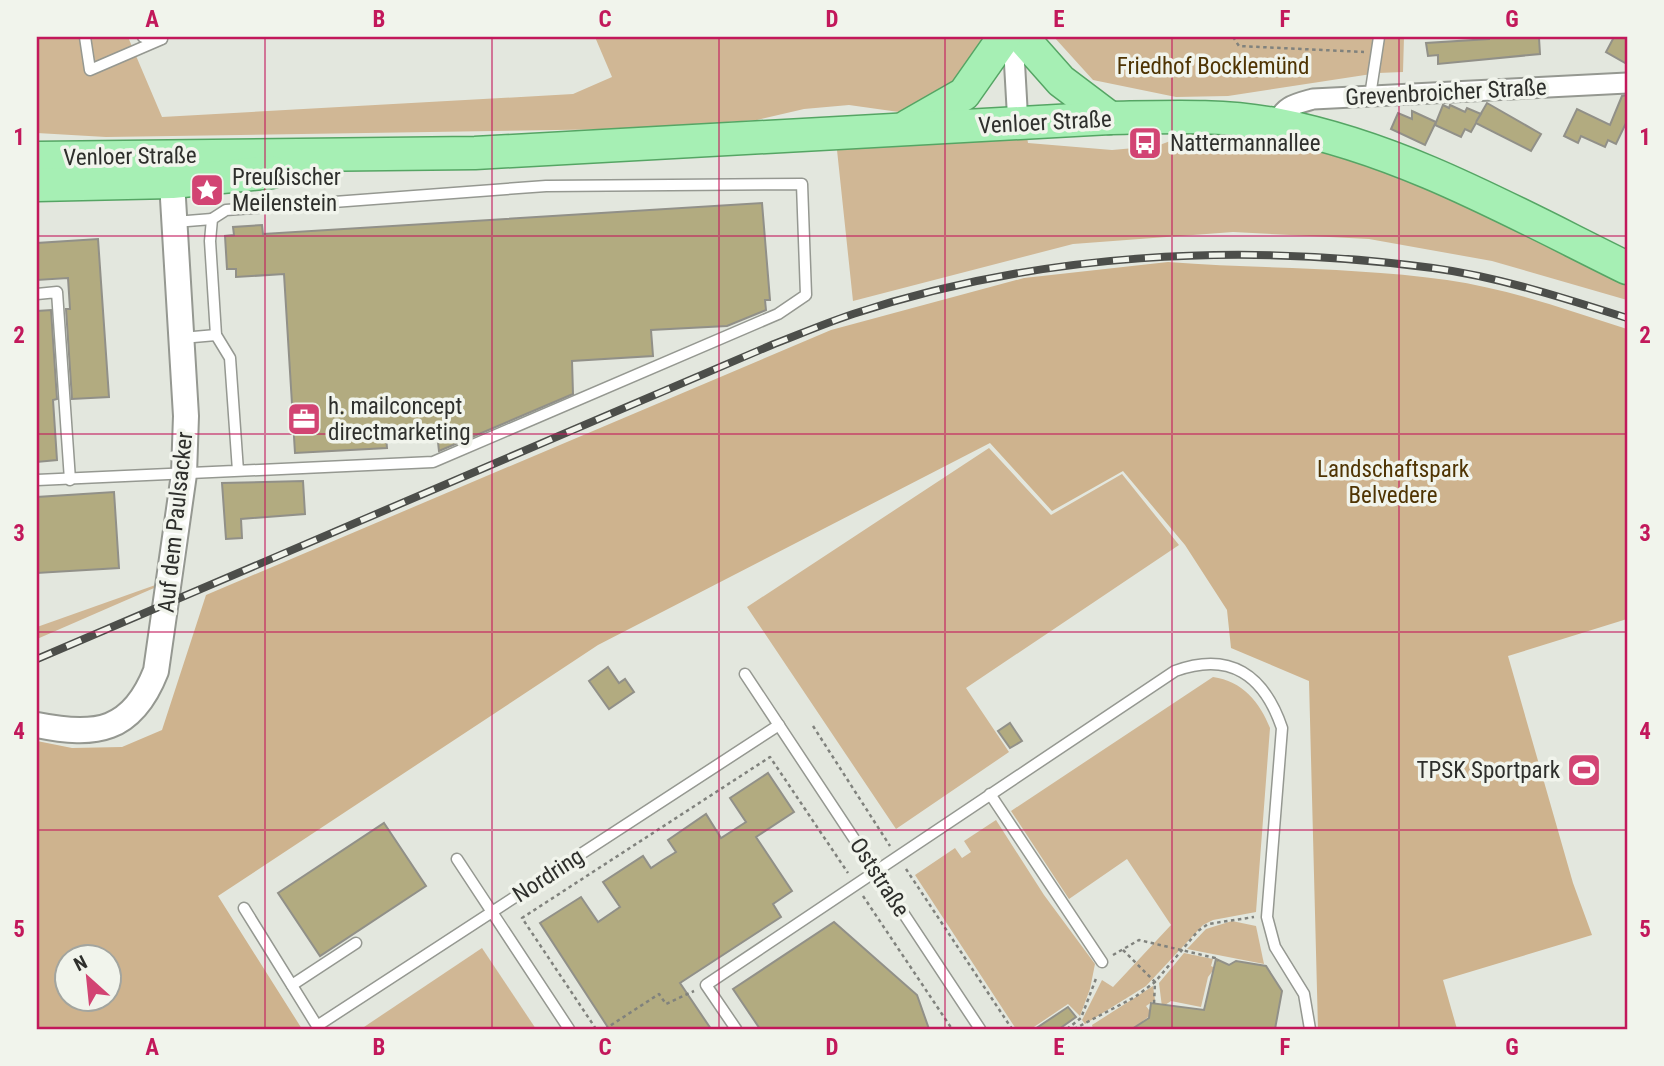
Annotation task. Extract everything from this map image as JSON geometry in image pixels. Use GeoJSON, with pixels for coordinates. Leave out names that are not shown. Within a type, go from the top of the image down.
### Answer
{"type":"FeatureCollection","features":[{"type":"Feature","properties":{"kind":"main road"},"geometry":{"type":"LineString","coordinates":[[900,130],[964,93],[1004,37]]}},
{"type":"Feature","properties":{"kind":"main road"},"geometry":{"type":"LineString","coordinates":[[1022,37],[1067,86],[1110,118]]}},
{"type":"Feature","properties":{"kind":"main road","name":"Venloer Straße"},"geometry":{"type":"LineString","coordinates":[[37,185],[171,168],[1168,116],[1277,124],[1338,138],[1384,154],[1627,268]]}},
{"type":"Feature","properties":{"kind":"main road","name":"Venloer Straße"},"geometry":{"type":"LineString","coordinates":[[37,158],[171,168]]}},
{"type":"Feature","properties":{"kind":"street"},"geometry":{"type":"LineString","coordinates":[[1013,37],[1018,125]]}},
{"type":"Feature","properties":{"kind":"street","name":"Grevenbroicher Straße"},"geometry":{"type":"LineString","coordinates":[[1277,124],[1280,113],[1290,105],[1313,99],[1627,83]]}},
{"type":"Feature","properties":{"kind":"street","name":"Auf dem Paulsacker"},"geometry":{"type":"LineString","coordinates":[[37,725],[70,732],[94,731],[116,723],[134,710],[148,693],[156,671],[184,474],[186,416],[171,168]]}},
{"type":"Feature","properties":{"kind":"lane"},"geometry":{"type":"LineString","coordinates":[[85,37],[90,70],[165,38]]}},
{"type":"Feature","properties":{"kind":"lane"},"geometry":{"type":"LineString","coordinates":[[143,37],[165,38]]}},
{"type":"Feature","properties":{"kind":"lane"},"geometry":{"type":"LineString","coordinates":[[1370,96],[1378,37]]}},
{"type":"Feature","properties":{"kind":"lane"},"geometry":{"type":"LineString","coordinates":[[37,480],[433,462],[778,314],[806,295],[802,184],[546,186],[226,210],[212,219],[175,222]]}},
{"type":"Feature","properties":{"kind":"lane"},"geometry":{"type":"LineString","coordinates":[[212,219],[210,241],[216,335],[230,358],[238,471]]}},
{"type":"Feature","properties":{"kind":"lane"},"geometry":{"type":"LineString","coordinates":[[37,294],[57,292],[71,480]]}},
{"type":"Feature","properties":{"kind":"lane"},"geometry":{"type":"LineString","coordinates":[[181,338],[216,335]]}},
{"type":"Feature","properties":{"kind":"lane"},"geometry":{"type":"LineString","coordinates":[[736,1029],[706,985],[1175,671],[1195,664],[1220,663],[1250,676],[1273,702],[1282,728],[1267,916],[1275,947],[1304,993],[1310,1029]]}},
{"type":"Feature","properties":{"kind":"lane","name":"Oststraße"},"geometry":{"type":"LineString","coordinates":[[745,674],[980,1029]]}},
{"type":"Feature","properties":{"kind":"lane","name":"Nordring"},"geometry":{"type":"LineString","coordinates":[[318,1028],[779,725]]}},
{"type":"Feature","properties":{"kind":"lane"},"geometry":{"type":"LineString","coordinates":[[990,794],[1102,962]]}},
{"type":"Feature","properties":{"kind":"lane"},"geometry":{"type":"LineString","coordinates":[[457,859],[569,1029]]}},
{"type":"Feature","properties":{"kind":"lane"},"geometry":{"type":"LineString","coordinates":[[244,908],[318,1028]]}},
{"type":"Feature","properties":{"kind":"lane"},"geometry":{"type":"LineString","coordinates":[[292,985],[356,943]]}},
{"type":"Feature","properties":{"kind":"path"},"geometry":{"type":"LineString","coordinates":[[1233,37],[1239,46],[1376,52]]}},
{"type":"Feature","properties":{"kind":"path"},"geometry":{"type":"LineString","coordinates":[[813,726],[1012,1029]]}},
{"type":"Feature","properties":{"kind":"path"},"geometry":{"type":"LineString","coordinates":[[596,1029],[522,918],[770,757],[952,1029]]}},
{"type":"Feature","properties":{"kind":"path"},"geometry":{"type":"LineString","coordinates":[[1074,1029],[1088,1024],[1155,982],[1198,930],[1208,924],[1267,916]]}},
{"type":"Feature","properties":{"kind":"path"},"geometry":{"type":"LineString","coordinates":[[1067,1029],[1081,1018],[1102,962],[1139,940],[1219,961]]}},
{"type":"Feature","properties":{"kind":"path"},"geometry":{"type":"LineString","coordinates":[[1123,950],[1155,982],[1154,1004]]}},
{"type":"Feature","properties":{"kind":"path"},"geometry":{"type":"LineString","coordinates":[[605,1029],[659,994],[666,1004],[706,985]]}},
{"type":"Feature","properties":{"kind":"path"},"geometry":{"type":"LineString","coordinates":[[1088,1024],[1089,1029]]}},
{"type":"Feature","properties":{"kind":"green space"},"geometry":{"type":"Polygon","coordinates":[[[37,37],[128,37],[162,117],[573,94],[612,77],[595,37],[983,37],[959,83],[906,113],[849,105],[804,109],[757,120],[619,129],[106,137],[37,133],[37,37]]]}},
{"type":"Feature","properties":{"kind":"green space","name":"Friedhof Bocklemünd"},"geometry":{"type":"Polygon","coordinates":[[[1054,37],[1404,37],[1403,72],[1378,73],[1228,96],[1176,97],[1093,80],[1054,37]]]}},
{"type":"Feature","properties":{"kind":"green space"},"geometry":{"type":"Polygon","coordinates":[[[1202,129],[1282,139],[1372,162],[1627,279],[1627,300],[1492,261],[1369,239],[1233,232],[1073,244],[853,301],[837,150],[1027,137],[1028,143],[1112,150],[1157,146],[1202,129]]]}},
{"type":"Feature","properties":{"kind":"green space","name":"Landschaftspark Belvedere"},"geometry":{"type":"Polygon","coordinates":[[[1168,262],[1377,273],[1447,280],[1538,301],[1627,329],[1627,619],[1508,656],[1573,883],[1592,935],[1443,980],[1457,1029],[1318,1029],[1309,681],[1231,648],[1227,610],[1185,545],[1123,471],[1052,511],[990,443],[598,645],[218,896],[302,1029],[37,1029],[37,741],[72,748],[122,747],[162,730],[206,595],[831,330],[1024,278],[1168,262]]]}},
{"type":"Feature","properties":{"kind":"green space"},"geometry":{"type":"Polygon","coordinates":[[[989,448],[1051,515],[1122,474],[1179,545],[966,688],[1009,752],[896,829],[747,607],[989,448]]]}},
{"type":"Feature","properties":{"kind":"green space"},"geometry":{"type":"Polygon","coordinates":[[[161,585],[37,639],[37,627],[161,585]]]}},
{"type":"Feature","properties":{"kind":"green space"},"geometry":{"type":"Polygon","coordinates":[[[1213,677],[1233,683],[1249,694],[1270,728],[1256,912],[1213,920],[1203,925],[1146,986],[1085,1024],[1082,1020],[1102,980],[1113,987],[1171,925],[1127,859],[1069,899],[1011,811],[1213,677]]]}},
{"type":"Feature","properties":{"kind":"green space"},"geometry":{"type":"Polygon","coordinates":[[[996,820],[1044,895],[1095,964],[1090,989],[1080,1016],[1068,1004],[1031,1029],[1016,1029],[915,875],[955,848],[962,858],[971,852],[964,841],[996,820]]]}},
{"type":"Feature","properties":{"kind":"green space"},"geometry":{"type":"Polygon","coordinates":[[[1232,921],[1256,926],[1264,964],[1187,949],[1206,929],[1232,921]]]}},
{"type":"Feature","properties":{"kind":"green space"},"geometry":{"type":"Polygon","coordinates":[[[482,948],[536,1029],[361,1029],[482,948]]]}},
{"type":"Feature","properties":{"kind":"green space"},"geometry":{"type":"Polygon","coordinates":[[[1184,953],[1213,959],[1211,966],[1215,968],[1208,977],[1201,1007],[1171,1001],[1162,1007],[1159,983],[1184,953]]]}},
{"type":"Feature","properties":{"kind":"green space"},"geometry":{"type":"Polygon","coordinates":[[[1153,986],[1155,1000],[1146,1006],[1152,1014],[1143,1021],[1141,1029],[1093,1029],[1092,1025],[1153,986]]]}},
{"type":"Feature","properties":{"kind":"building"},"geometry":{"type":"Polygon","coordinates":[[[1489,37],[1539,38],[1540,54],[1438,64],[1438,55],[1428,56],[1426,43],[1489,37]]]}},
{"type":"Feature","properties":{"kind":"building"},"geometry":{"type":"Polygon","coordinates":[[[1614,37],[1627,37],[1627,64],[1606,52],[1614,37]]]}},
{"type":"Feature","properties":{"kind":"building"},"geometry":{"type":"Polygon","coordinates":[[[1627,95],[1627,121],[1616,144],[1608,140],[1605,147],[1581,136],[1578,143],[1564,136],[1577,109],[1610,125],[1622,96],[1627,95]]]}},
{"type":"Feature","properties":{"kind":"building"},"geometry":{"type":"Polygon","coordinates":[[[1487,103],[1541,134],[1531,151],[1476,123],[1471,132],[1465,129],[1461,137],[1435,125],[1443,105],[1449,108],[1450,105],[1465,112],[1467,108],[1481,114],[1487,103]]]}},
{"type":"Feature","properties":{"kind":"building"},"geometry":{"type":"Polygon","coordinates":[[[1412,111],[1436,122],[1425,145],[1391,129],[1398,113],[1412,119],[1412,111]]]}},
{"type":"Feature","properties":{"kind":"building"},"geometry":{"type":"Polygon","coordinates":[[[762,203],[770,300],[765,300],[766,310],[727,326],[651,330],[653,356],[572,361],[573,394],[439,451],[437,433],[386,436],[387,448],[295,453],[284,274],[236,277],[236,269],[227,269],[225,236],[234,235],[233,227],[262,225],[263,234],[762,203]]]}},
{"type":"Feature","properties":{"kind":"building"},"geometry":{"type":"Polygon","coordinates":[[[98,239],[109,397],[72,399],[66,309],[70,309],[68,278],[37,280],[37,243],[98,239]]]}},
{"type":"Feature","properties":{"kind":"building"},"geometry":{"type":"Polygon","coordinates":[[[51,310],[57,399],[53,400],[57,460],[37,462],[37,311],[51,310]]]}},
{"type":"Feature","properties":{"kind":"building"},"geometry":{"type":"Polygon","coordinates":[[[303,481],[305,514],[241,519],[242,538],[226,539],[222,483],[303,481]]]}},
{"type":"Feature","properties":{"kind":"building"},"geometry":{"type":"Polygon","coordinates":[[[114,492],[119,568],[37,573],[37,497],[114,492]]]}},
{"type":"Feature","properties":{"kind":"building"},"geometry":{"type":"Polygon","coordinates":[[[608,667],[619,683],[625,679],[634,692],[609,709],[589,681],[608,667]]]}},
{"type":"Feature","properties":{"kind":"building"},"geometry":{"type":"Polygon","coordinates":[[[1010,723],[1022,741],[1010,748],[998,731],[1010,723]]]}},
{"type":"Feature","properties":{"kind":"building"},"geometry":{"type":"Polygon","coordinates":[[[768,773],[794,812],[756,837],[792,891],[773,904],[781,917],[680,983],[711,1029],[609,1029],[540,923],[581,897],[598,922],[620,907],[603,882],[643,856],[651,868],[676,852],[668,840],[706,814],[721,838],[746,822],[730,798],[768,773]]]}},
{"type":"Feature","properties":{"kind":"building"},"geometry":{"type":"Polygon","coordinates":[[[384,823],[426,886],[320,956],[278,893],[384,823]]]}},
{"type":"Feature","properties":{"kind":"building"},"geometry":{"type":"Polygon","coordinates":[[[834,922],[917,995],[929,1029],[760,1029],[733,989],[834,922]]]}},
{"type":"Feature","properties":{"kind":"building"},"geometry":{"type":"Polygon","coordinates":[[[1216,959],[1229,965],[1236,961],[1266,966],[1282,991],[1275,1029],[1132,1029],[1149,1018],[1151,1003],[1204,1010],[1216,959]]]}},
{"type":"Feature","properties":{"kind":"building"},"geometry":{"type":"Polygon","coordinates":[[[1068,1007],[1076,1017],[1059,1029],[1035,1029],[1068,1007]]]}},
{"type":"Feature","properties":{"kind":"railway"},"geometry":{"type":"LineString","coordinates":[[37,659],[774,344],[853,314],[923,293],[995,277],[1140,258],[1213,255],[1360,260],[1433,268],[1482,277],[1627,318]]}},
{"type":"Feature","properties":{"kind":"place","name":"Nattermannallee"},"geometry":{"type":"Point","coordinates":[1145,143]}},
{"type":"Feature","properties":{"kind":"place","name":"Preußischer Meilenstein"},"geometry":{"type":"Point","coordinates":[207,190]}},
{"type":"Feature","properties":{"kind":"place","name":"h. mailconcept directmarketing"},"geometry":{"type":"Point","coordinates":[304,419]}},
{"type":"Feature","properties":{"kind":"place","name":"TPSK Sportpark"},"geometry":{"type":"Point","coordinates":[1584,770]}}]}
